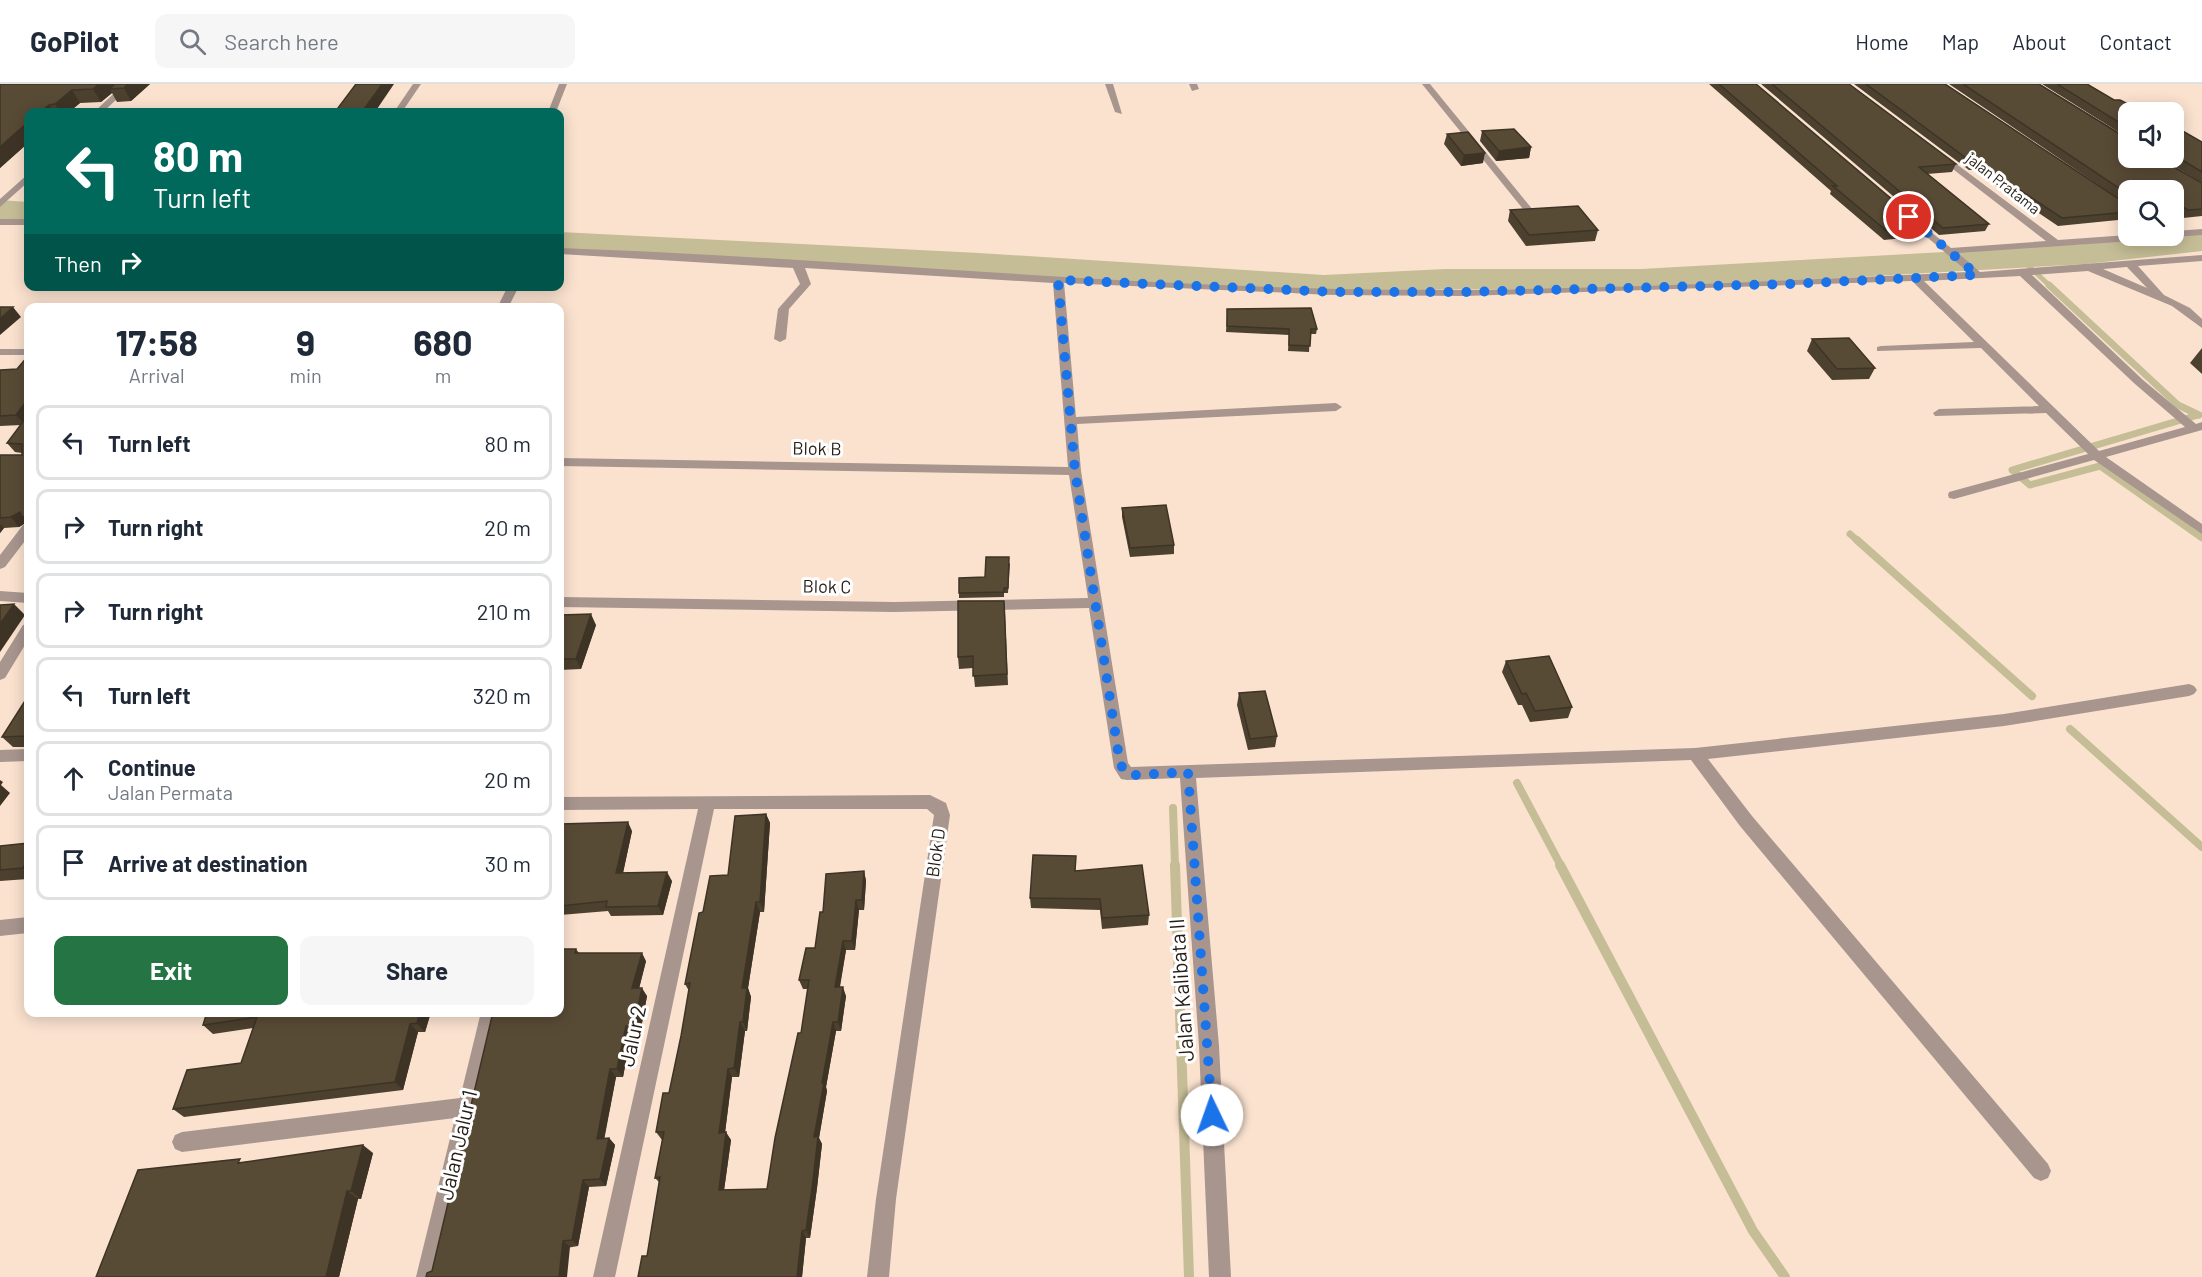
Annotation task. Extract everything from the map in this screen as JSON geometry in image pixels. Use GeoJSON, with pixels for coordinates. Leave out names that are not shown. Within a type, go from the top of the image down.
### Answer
{"type":"FeatureCollection","features":[{"type":"Feature","properties":{"kind":"street"},"geometry":{"type":"LineString","coordinates":[[102,108],[129,84]]}},
{"type":"Feature","properties":{"kind":"street"},"geometry":{"type":"LineString","coordinates":[[401,108],[417,84]]}},
{"type":"Feature","properties":{"kind":"street"},"geometry":{"type":"LineString","coordinates":[[554,108],[563,84]]}},
{"type":"Feature","properties":{"kind":"street"},"geometry":{"type":"LineString","coordinates":[[1109,84],[1119,112]]}},
{"type":"Feature","properties":{"kind":"street"},"geometry":{"type":"LineString","coordinates":[[1426,84],[1530,212]]}},
{"type":"Feature","properties":{"kind":"street","name":"jalan Pratama"},"geometry":{"type":"LineString","coordinates":[[1934,150],[2056,244]]}},
{"type":"Feature","properties":{"kind":"street"},"geometry":{"type":"LineString","coordinates":[[2,201],[24,181]]}},
{"type":"Feature","properties":{"kind":"street"},"geometry":{"type":"LineString","coordinates":[[1900,209],[1977,275]]}},
{"type":"Feature","properties":{"kind":"street"},"geometry":{"type":"LineString","coordinates":[[0,222],[24,222]]}},
{"type":"Feature","properties":{"kind":"street"},"geometry":{"type":"LineString","coordinates":[[2184,233],[2202,232]]}},
{"type":"Feature","properties":{"kind":"street"},"geometry":{"type":"LineString","coordinates":[[1952,253],[2118,239]]}},
{"type":"Feature","properties":{"kind":"street"},"geometry":{"type":"LineString","coordinates":[[564,250],[1058,280],[1336,292],[1465,292],[1788,284],[2024,273],[2202,258]]}},
{"type":"Feature","properties":{"kind":"street"},"geometry":{"type":"LineString","coordinates":[[780,339],[785,305],[804,288],[806,283],[804,274],[796,264]]}},
{"type":"Feature","properties":{"kind":"street"},"geometry":{"type":"LineString","coordinates":[[2130,264],[2164,298]]}},
{"type":"Feature","properties":{"kind":"street"},"geometry":{"type":"LineString","coordinates":[[2089,267],[2164,298],[2186,310],[2202,325]]}},
{"type":"Feature","properties":{"kind":"street"},"geometry":{"type":"LineString","coordinates":[[2024,273],[2139,382],[2198,427]]}},
{"type":"Feature","properties":{"kind":"street"},"geometry":{"type":"LineString","coordinates":[[1915,278],[2097,456],[2202,530]]}},
{"type":"Feature","properties":{"kind":"street"},"geometry":{"type":"LineString","coordinates":[[1058,280],[1075,471],[1094,603],[1123,770],[1136,775],[1695,754],[2004,720],[2189,690]]}},
{"type":"Feature","properties":{"kind":"street"},"geometry":{"type":"LineString","coordinates":[[1881,349],[1983,345]]}},
{"type":"Feature","properties":{"kind":"street"},"geometry":{"type":"LineString","coordinates":[[0,352],[24,352]]}},
{"type":"Feature","properties":{"kind":"street"},"geometry":{"type":"LineString","coordinates":[[1071,421],[1336,407]]}},
{"type":"Feature","properties":{"kind":"street"},"geometry":{"type":"LineString","coordinates":[[1939,413],[2049,410]]}},
{"type":"Feature","properties":{"kind":"street"},"geometry":{"type":"LineString","coordinates":[[1954,495],[2198,427]]}},
{"type":"Feature","properties":{"kind":"street","name":"Blok B"},"geometry":{"type":"LineString","coordinates":[[564,462],[1075,471]]}},
{"type":"Feature","properties":{"kind":"street"},"geometry":{"type":"LineString","coordinates":[[0,564],[24,533]]}},
{"type":"Feature","properties":{"kind":"street"},"geometry":{"type":"LineString","coordinates":[[0,596],[24,598]]}},
{"type":"Feature","properties":{"kind":"street","name":"Blok C"},"geometry":{"type":"LineString","coordinates":[[564,602],[854,608],[996,607],[1094,603]]}},
{"type":"Feature","properties":{"kind":"street"},"geometry":{"type":"LineString","coordinates":[[0,674],[24,635]]}},
{"type":"Feature","properties":{"kind":"street"},"geometry":{"type":"LineString","coordinates":[[1695,754],[1746,820],[2042,1171]]}},
{"type":"Feature","properties":{"kind":"street"},"geometry":{"type":"LineString","coordinates":[[0,756],[24,755]]}},
{"type":"Feature","properties":{"kind":"street","name":"Jalan Kalibata II"},"geometry":{"type":"LineString","coordinates":[[1188,772],[1209,1046],[1220,1277]]}},
{"type":"Feature","properties":{"kind":"street","name":"Blok D"},"geometry":{"type":"LineString","coordinates":[[564,803],[930,802],[940,808],[942,815],[886,1199],[878,1277]]}},
{"type":"Feature","properties":{"kind":"street","name":"Jalur 2"},"geometry":{"type":"LineString","coordinates":[[604,1277],[707,804]]}},
{"type":"Feature","properties":{"kind":"street"},"geometry":{"type":"LineString","coordinates":[[0,928],[24,925]]}},
{"type":"Feature","properties":{"kind":"street","name":"Jalan Jalur 1"},"geometry":{"type":"LineString","coordinates":[[427,1277],[489,1017]]}},
{"type":"Feature","properties":{"kind":"street"},"geometry":{"type":"LineString","coordinates":[[182,1142],[467,1107]]}},
{"type":"Feature","properties":{"kind":"building"},"geometry":{"type":"Polygon","coordinates":[[[0,84],[99,84],[93,89],[72,90],[55,104],[45,108],[24,108],[24,126],[0,147],[0,84]]]}},
{"type":"Feature","properties":{"kind":"building"},"geometry":{"type":"Polygon","coordinates":[[[115,84],[128,84],[124,88],[110,89],[115,84]]]}},
{"type":"Feature","properties":{"kind":"building"},"geometry":{"type":"Polygon","coordinates":[[[356,84],[382,84],[365,108],[338,108],[356,84]]]}},
{"type":"Feature","properties":{"kind":"building"},"geometry":{"type":"Polygon","coordinates":[[[1719,84],[1756,84],[1927,229],[1888,232],[1719,84]]]}},
{"type":"Feature","properties":{"kind":"building"},"geometry":{"type":"Polygon","coordinates":[[[1772,84],[1849,84],[1956,164],[1919,167],[1989,224],[1943,228],[1772,84]]]}},
{"type":"Feature","properties":{"kind":"building"},"geometry":{"type":"Polygon","coordinates":[[[1866,84],[1945,84],[2118,198],[2118,213],[2062,218],[1979,163],[1973,163],[1866,84]]]}},
{"type":"Feature","properties":{"kind":"building"},"geometry":{"type":"Polygon","coordinates":[[[1963,84],[2039,84],[2118,133],[2118,168],[2176,168],[2202,183],[2202,209],[2188,210],[2184,208],[2184,180],[2118,180],[2118,187],[1963,84]]]}},
{"type":"Feature","properties":{"kind":"building"},"geometry":{"type":"Polygon","coordinates":[[[2057,84],[2087,84],[2114,100],[2124,102],[2118,102],[2118,122],[2057,84]]]}},
{"type":"Feature","properties":{"kind":"building"},"geometry":{"type":"Polygon","coordinates":[[[1514,129],[1531,147],[1499,151],[1482,131],[1514,129]]]}},
{"type":"Feature","properties":{"kind":"building"},"geometry":{"type":"Polygon","coordinates":[[[1468,132],[1485,153],[1464,155],[1447,134],[1468,132]]]}},
{"type":"Feature","properties":{"kind":"building"},"geometry":{"type":"Polygon","coordinates":[[[2184,132],[2202,142],[2202,172],[2184,161],[2184,132]]]}},
{"type":"Feature","properties":{"kind":"building"},"geometry":{"type":"Polygon","coordinates":[[[1578,206],[1598,230],[1529,235],[1510,210],[1578,206]]]}},
{"type":"Feature","properties":{"kind":"building"},"geometry":{"type":"Polygon","coordinates":[[[0,307],[13,307],[0,319],[0,307]]]}},
{"type":"Feature","properties":{"kind":"building"},"geometry":{"type":"Polygon","coordinates":[[[1311,308],[1317,329],[1311,329],[1310,346],[1289,345],[1289,329],[1227,326],[1227,309],[1311,308]]]}},
{"type":"Feature","properties":{"kind":"building"},"geometry":{"type":"Polygon","coordinates":[[[1849,338],[1875,368],[1837,369],[1812,339],[1849,338]]]}},
{"type":"Feature","properties":{"kind":"building"},"geometry":{"type":"Polygon","coordinates":[[[24,361],[24,404],[16,415],[0,416],[0,370],[17,369],[24,361]]]}},
{"type":"Feature","properties":{"kind":"building"},"geometry":{"type":"Polygon","coordinates":[[[24,420],[24,517],[20,512],[11,517],[0,518],[0,455],[22,455],[22,444],[7,443],[24,420]]]}},
{"type":"Feature","properties":{"kind":"building"},"geometry":{"type":"Polygon","coordinates":[[[1166,505],[1174,545],[1130,548],[1122,508],[1166,505]]]}},
{"type":"Feature","properties":{"kind":"building"},"geometry":{"type":"Polygon","coordinates":[[[986,557],[1009,557],[1008,588],[1004,588],[1004,592],[959,593],[959,578],[985,577],[986,557]]]}},
{"type":"Feature","properties":{"kind":"building"},"geometry":{"type":"Polygon","coordinates":[[[958,601],[1004,601],[1007,674],[973,676],[973,656],[958,657],[958,601]]]}},
{"type":"Feature","properties":{"kind":"building"},"geometry":{"type":"Polygon","coordinates":[[[14,604],[0,624],[0,605],[14,604]]]}},
{"type":"Feature","properties":{"kind":"building"},"geometry":{"type":"Polygon","coordinates":[[[591,614],[576,659],[564,659],[564,615],[591,614]]]}},
{"type":"Feature","properties":{"kind":"building"},"geometry":{"type":"Polygon","coordinates":[[[1549,656],[1572,707],[1535,711],[1526,693],[1522,694],[1506,661],[1549,656]]]}},
{"type":"Feature","properties":{"kind":"building"},"geometry":{"type":"Polygon","coordinates":[[[1265,691],[1277,736],[1250,739],[1239,693],[1265,691]]]}},
{"type":"Feature","properties":{"kind":"building"},"geometry":{"type":"Polygon","coordinates":[[[24,702],[24,736],[2,737],[24,702]]]}},
{"type":"Feature","properties":{"kind":"building"},"geometry":{"type":"Polygon","coordinates":[[[766,814],[760,902],[756,902],[742,988],[747,988],[743,1022],[740,1022],[734,1068],[728,1069],[719,1133],[726,1132],[719,1190],[767,1189],[775,1138],[798,1033],[801,1033],[809,980],[799,980],[806,948],[815,948],[820,912],[823,912],[826,874],[864,871],[862,900],[856,900],[852,941],[843,941],[835,987],[843,987],[838,1022],[833,1022],[822,1083],[824,1083],[814,1137],[818,1136],[813,1181],[806,1230],[802,1231],[797,1277],[638,1277],[642,1256],[647,1256],[660,1177],[655,1178],[664,1132],[656,1132],[663,1093],[669,1093],[681,1036],[690,983],[685,984],[699,913],[703,912],[710,876],[728,875],[735,816],[766,814]]]}},
{"type":"Feature","properties":{"kind":"building"},"geometry":{"type":"Polygon","coordinates":[[[628,822],[616,873],[667,872],[658,906],[606,907],[607,901],[564,906],[564,824],[628,822]]]}},
{"type":"Feature","properties":{"kind":"building"},"geometry":{"type":"Polygon","coordinates":[[[24,843],[23,868],[0,870],[0,846],[24,843]]]}},
{"type":"Feature","properties":{"kind":"building"},"geometry":{"type":"Polygon","coordinates":[[[1033,855],[1076,856],[1075,871],[1142,865],[1149,915],[1102,918],[1100,899],[1030,898],[1033,855]]]}},
{"type":"Feature","properties":{"kind":"building"},"geometry":{"type":"Polygon","coordinates":[[[564,949],[576,949],[575,953],[642,953],[632,988],[642,988],[634,1026],[626,1026],[617,1069],[610,1069],[597,1139],[609,1138],[600,1179],[583,1180],[572,1240],[563,1241],[559,1277],[426,1277],[427,1273],[432,1271],[492,1017],[564,1017],[564,949]]]}},
{"type":"Feature","properties":{"kind":"building"},"geometry":{"type":"Polygon","coordinates":[[[205,1017],[257,1017],[203,1025],[205,1017]]]}},
{"type":"Feature","properties":{"kind":"building"},"geometry":{"type":"Polygon","coordinates":[[[257,1017],[419,1017],[417,1023],[410,1024],[395,1082],[173,1109],[187,1070],[241,1063],[257,1017]]]}},
{"type":"Feature","properties":{"kind":"building"},"geometry":{"type":"Polygon","coordinates":[[[363,1145],[351,1191],[347,1191],[326,1277],[96,1277],[138,1170],[240,1159],[238,1163],[363,1145]]]}},
{"type":"Feature","properties":{"kind":"waterway"},"geometry":{"type":"LineString","coordinates":[[0,210],[24,212]]}},
{"type":"Feature","properties":{"kind":"waterway"},"geometry":{"type":"LineString","coordinates":[[0,215],[4,211]]}},
{"type":"Feature","properties":{"kind":"waterway"},"geometry":{"type":"LineString","coordinates":[[564,242],[979,263],[1324,285],[1445,279],[1641,279],[2086,254],[2202,241]]}},
{"type":"Feature","properties":{"kind":"waterway"},"geometry":{"type":"LineString","coordinates":[[2020,258],[2050,286]]}},
{"type":"Feature","properties":{"kind":"waterway"},"geometry":{"type":"LineString","coordinates":[[2049,285],[2178,405],[2199,415]]}},
{"type":"Feature","properties":{"kind":"waterway"},"geometry":{"type":"LineString","coordinates":[[2198,415],[2012,470],[2030,485],[2100,466],[2202,538]]}},
{"type":"Feature","properties":{"kind":"waterway"},"geometry":{"type":"LineString","coordinates":[[1850,534],[1859,542]]}},
{"type":"Feature","properties":{"kind":"waterway"},"geometry":{"type":"LineString","coordinates":[[1857,540],[2032,696]]}},
{"type":"Feature","properties":{"kind":"waterway"},"geometry":{"type":"LineString","coordinates":[[2070,729],[2202,847]]}},
{"type":"Feature","properties":{"kind":"waterway"},"geometry":{"type":"LineString","coordinates":[[1517,783],[1561,866]]}},
{"type":"Feature","properties":{"kind":"waterway"},"geometry":{"type":"LineString","coordinates":[[1173,808],[1175,866]]}},
{"type":"Feature","properties":{"kind":"waterway"},"geometry":{"type":"LineString","coordinates":[[1175,865],[1189,1277]]}},
{"type":"Feature","properties":{"kind":"waterway"},"geometry":{"type":"LineString","coordinates":[[1560,865],[1753,1231],[1785,1277]]}},
{"type":"Feature","properties":{"kind":"route"},"geometry":{"type":"LineString","coordinates":[[1212,1115],[1209,1046],[1188,772],[1127,774],[1120,764],[1075,471],[1058,280],[1263,290],[1465,292],[1788,284],[1977,275],[1909,217]]}}]}
